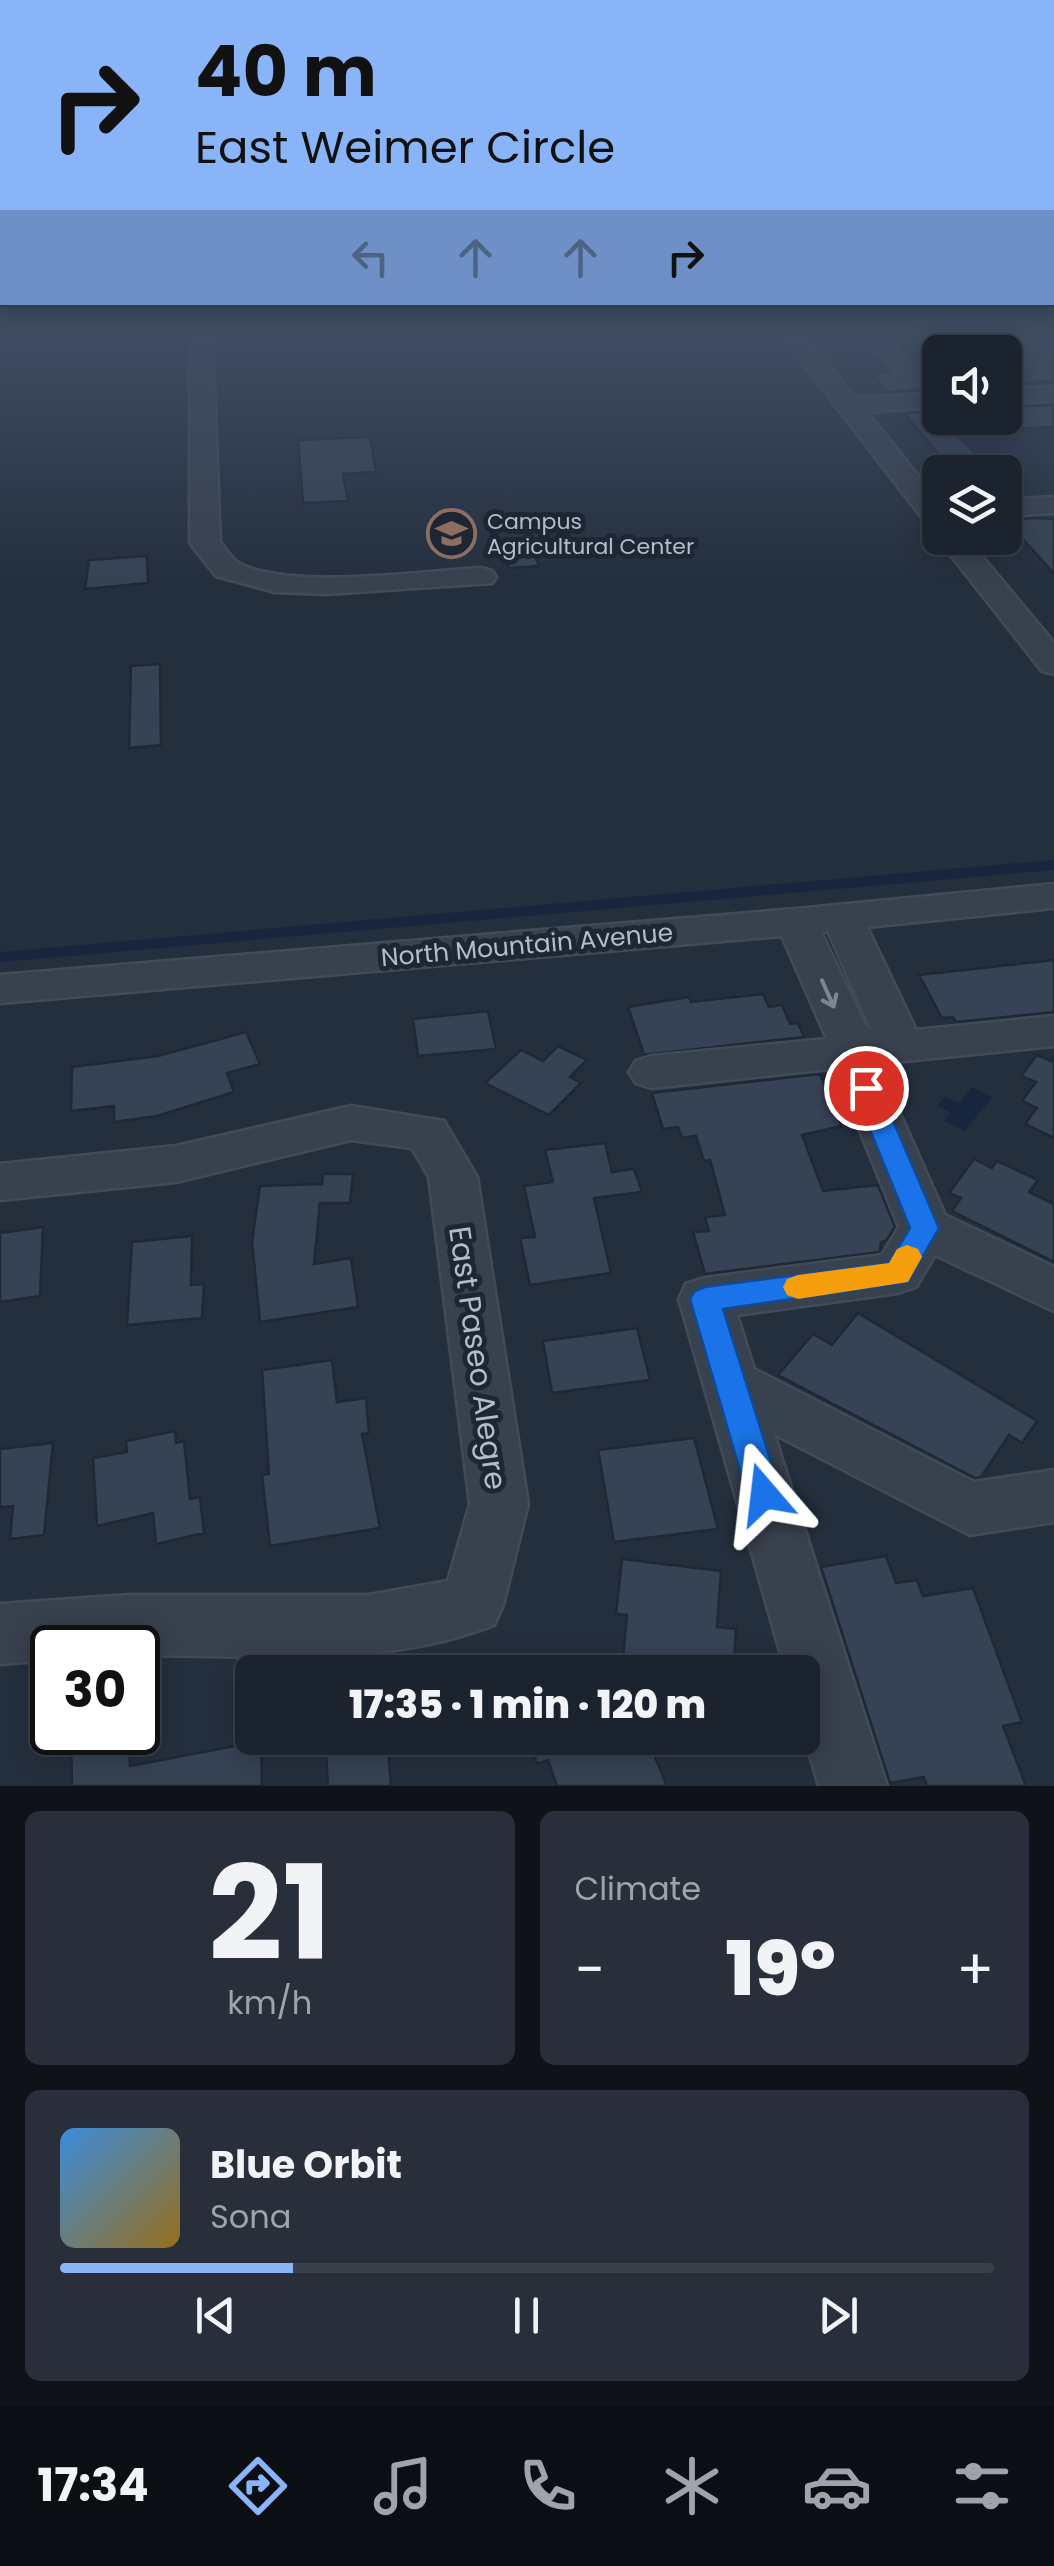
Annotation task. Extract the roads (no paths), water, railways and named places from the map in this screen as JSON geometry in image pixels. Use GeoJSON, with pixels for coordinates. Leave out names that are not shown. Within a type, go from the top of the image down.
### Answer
{"type":"FeatureCollection","features":[{"type":"Feature","properties":{"kind":"street"},"geometry":{"type":"LineString","coordinates":[[203,415],[205,542],[227,570],[275,583],[326,585],[481,577]]}},
{"type":"Feature","properties":{"kind":"street"},"geometry":{"type":"LineString","coordinates":[[856,415],[922,497]]}},
{"type":"Feature","properties":{"kind":"street"},"geometry":{"type":"LineString","coordinates":[[1022,507],[1054,505]]}},
{"type":"Feature","properties":{"kind":"street"},"geometry":{"type":"LineString","coordinates":[[967,555],[1048,650]]}},
{"type":"Feature","properties":{"kind":"street","name":"North Mountain Avenue"},"geometry":{"type":"LineString","coordinates":[[0,989],[842,918],[1054,896]]}},
{"type":"Feature","properties":{"kind":"street"},"geometry":{"type":"LineString","coordinates":[[842,918],[896,1034],[876,1049],[866,1088],[924,1228],[1054,1290]]}},
{"type":"Feature","properties":{"kind":"street"},"geometry":{"type":"LineString","coordinates":[[796,922],[847,1035],[876,1049]]}},
{"type":"Feature","properties":{"kind":"street"},"geometry":{"type":"LineString","coordinates":[[652,1072],[1054,1030]]}},
{"type":"Feature","properties":{"kind":"street","name":"East Paseo Alegre"},"geometry":{"type":"LineString","coordinates":[[0,1182],[176,1164],[351,1123],[428,1133],[454,1177],[498,1504],[472,1605],[369,1625],[129,1625],[0,1634]]}},
{"type":"Feature","properties":{"kind":"street"},"geometry":{"type":"LineString","coordinates":[[853,1786],[705,1299],[898,1274],[924,1228]]}},
{"type":"Feature","properties":{"kind":"street"},"geometry":{"type":"LineString","coordinates":[[730,1384],[970,1509],[1054,1496]]}},
{"type":"Feature","properties":{"kind":"water"},"geometry":{"type":"Polygon","coordinates":[[[972,1087],[992,1097],[965,1131],[944,1121],[951,1113],[937,1106],[944,1097],[959,1103],[972,1087]]]}},
{"type":"Feature","properties":{"kind":"waterway"},"geometry":{"type":"LineString","coordinates":[[0,957],[1054,865],[1041,866]]}},
{"type":"Feature","properties":{"kind":"place","name":"Campus Agricultural Center"},"geometry":{"type":"Point","coordinates":[452,534]}}]}
